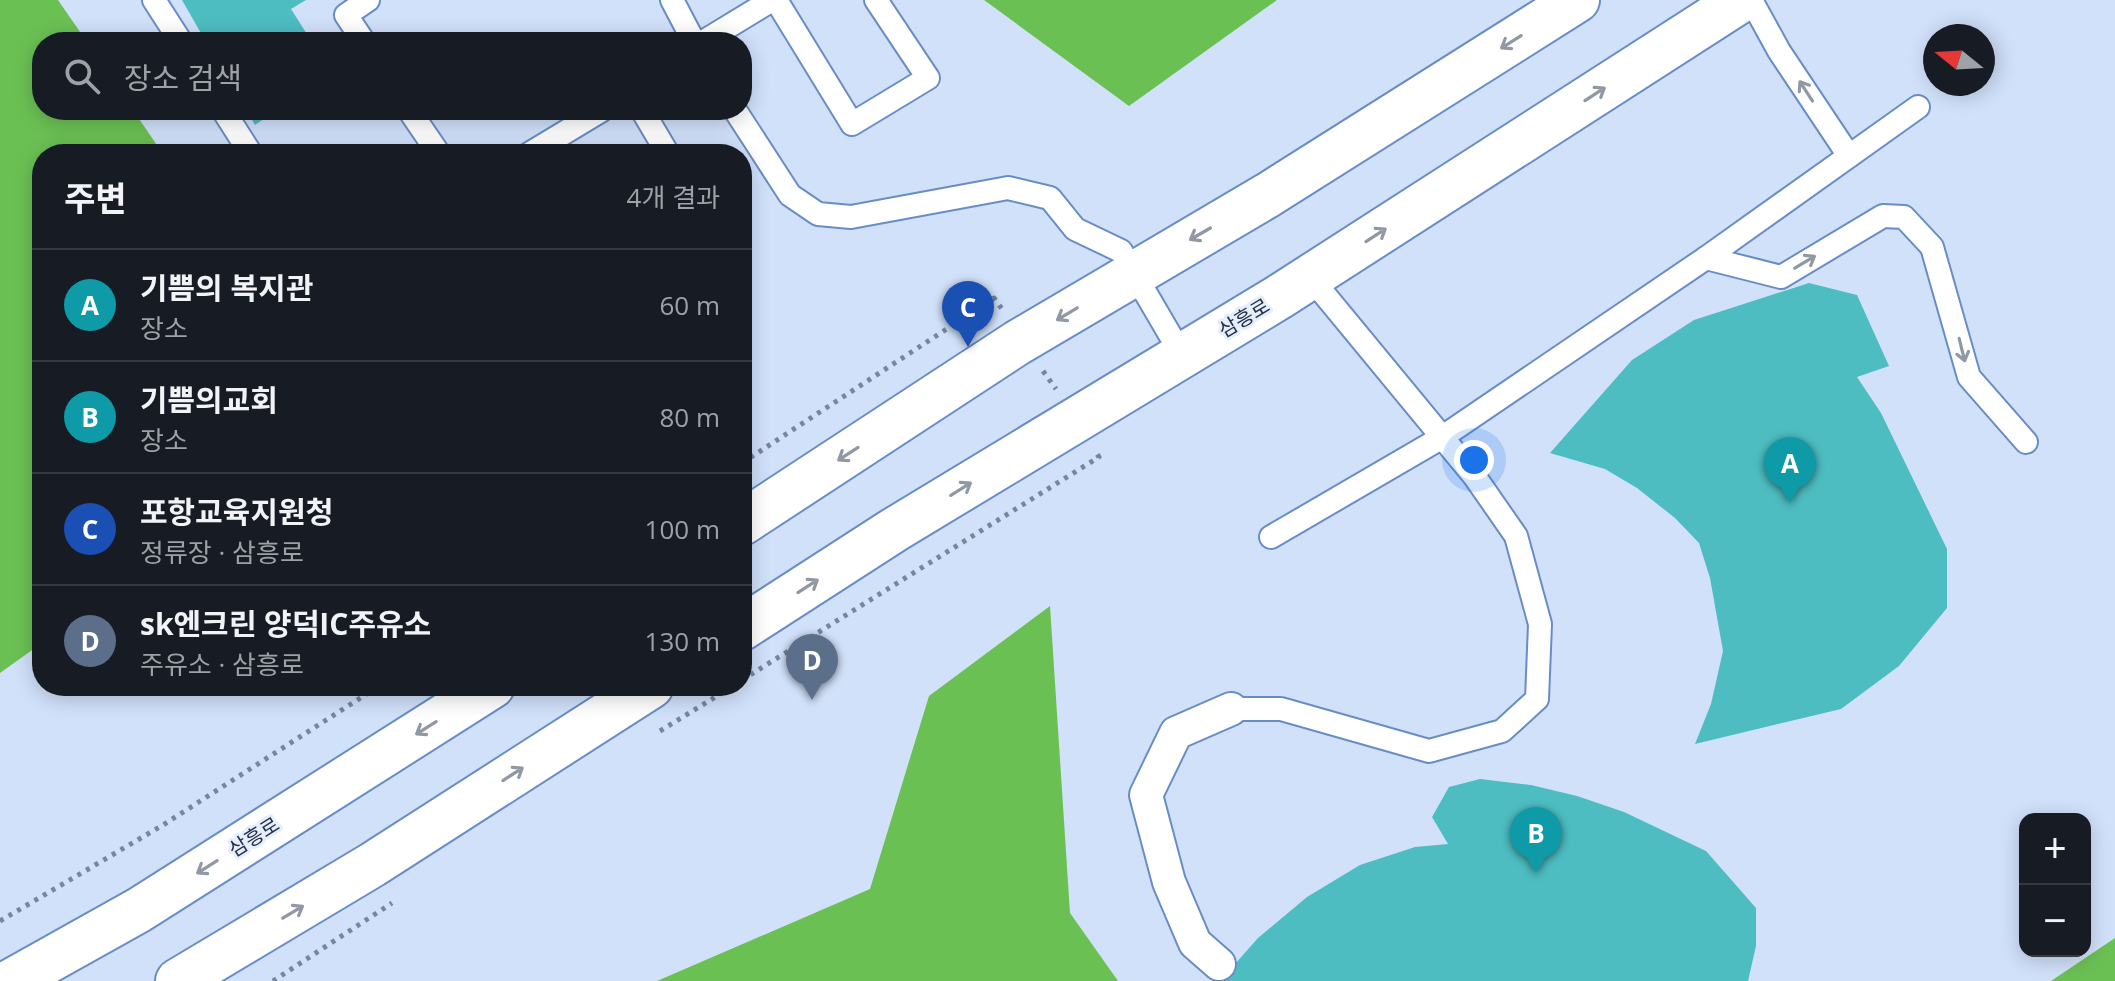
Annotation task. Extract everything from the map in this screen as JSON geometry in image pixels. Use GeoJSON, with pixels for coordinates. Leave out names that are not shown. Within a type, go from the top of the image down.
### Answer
{"type":"FeatureCollection","features":[{"type":"Feature","properties":{"kind":"main road"},"geometry":{"type":"LineString","coordinates":[[752,516],[1017,343],[1281,187],[1577,0]]}},
{"type":"Feature","properties":{"kind":"main road","name":"삼흥로"},"geometry":{"type":"LineString","coordinates":[[752,622],[1006,461],[1183,357],[1741,0]]}},
{"type":"Feature","properties":{"kind":"main road","name":"삼흥로"},"geometry":{"type":"LineString","coordinates":[[12,981],[139,910],[476,696]]}},
{"type":"Feature","properties":{"kind":"main road"},"geometry":{"type":"LineString","coordinates":[[178,981],[372,865],[635,696]]}},
{"type":"Feature","properties":{"kind":"street"},"geometry":{"type":"LineString","coordinates":[[1219,964],[1195,943],[1169,882],[1146,795],[1176,733],[1231,709]]}},
{"type":"Feature","properties":{"kind":"lane"},"geometry":{"type":"LineString","coordinates":[[154,0],[175,32]]}},
{"type":"Feature","properties":{"kind":"lane"},"geometry":{"type":"LineString","coordinates":[[357,32],[346,15],[368,0]]}},
{"type":"Feature","properties":{"kind":"lane"},"geometry":{"type":"LineString","coordinates":[[672,0],[689,32]]}},
{"type":"Feature","properties":{"kind":"lane"},"geometry":{"type":"LineString","coordinates":[[720,32],[774,0],[852,124],[928,78],[876,0]]}},
{"type":"Feature","properties":{"kind":"lane"},"geometry":{"type":"LineString","coordinates":[[1751,0],[1779,51],[1849,156]]}},
{"type":"Feature","properties":{"kind":"lane"},"geometry":{"type":"LineString","coordinates":[[1271,537],[1441,438],[1706,258],[1918,107]]}},
{"type":"Feature","properties":{"kind":"lane"},"geometry":{"type":"LineString","coordinates":[[229,120],[245,144]]}},
{"type":"Feature","properties":{"kind":"lane"},"geometry":{"type":"LineString","coordinates":[[416,120],[432,144]]}},
{"type":"Feature","properties":{"kind":"lane"},"geometry":{"type":"LineString","coordinates":[[560,144],[590,120]]}},
{"type":"Feature","properties":{"kind":"lane"},"geometry":{"type":"LineString","coordinates":[[648,120],[662,144]]}},
{"type":"Feature","properties":{"kind":"lane"},"geometry":{"type":"LineString","coordinates":[[741,120],[790,195],[818,214],[851,217],[1008,188],[1050,198],[1075,229],[1121,251],[1183,357]]}},
{"type":"Feature","properties":{"kind":"lane"},"geometry":{"type":"LineString","coordinates":[[1706,258],[1781,277],[1883,216],[1904,217],[1932,247],[1969,377],[2026,442]]}},
{"type":"Feature","properties":{"kind":"lane"},"geometry":{"type":"LineString","coordinates":[[1231,709],[1281,709],[1429,751],[1502,731],[1537,699],[1540,624],[1516,536],[1475,477],[1310,277]]}},
{"type":"Feature","properties":{"kind":"path"},"geometry":{"type":"LineString","coordinates":[[0,921],[163,825],[363,696]]}},
{"type":"Feature","properties":{"kind":"green space"},"geometry":{"type":"Polygon","coordinates":[[[0,0],[58,0],[80,32],[32,32],[32,120],[140,120],[156,144],[32,144],[32,650],[0,673],[0,0]]]}},
{"type":"Feature","properties":{"kind":"green space"},"geometry":{"type":"Polygon","coordinates":[[[984,0],[1277,0],[1129,106],[984,0]]]}},
{"type":"Feature","properties":{"kind":"green space"},"geometry":{"type":"Polygon","coordinates":[[[1050,606],[1070,913],[1118,981],[657,981],[870,889],[929,696],[1050,606]]]}},
{"type":"Feature","properties":{"kind":"green space"},"geometry":{"type":"Polygon","coordinates":[[[2115,938],[2115,981],[2051,981],[2091,957],[2115,938]]]}},
{"type":"Feature","properties":{"kind":"building"},"geometry":{"type":"Polygon","coordinates":[[[182,0],[306,0],[291,9],[306,32],[200,32],[182,0]]]}},
{"type":"Feature","properties":{"kind":"building"},"geometry":{"type":"Polygon","coordinates":[[[1809,283],[1857,295],[1889,366],[1857,377],[1881,413],[1947,549],[1947,608],[1899,666],[1841,709],[1695,744],[1711,704],[1723,651],[1710,578],[1699,543],[1675,518],[1637,488],[1605,469],[1550,453],[1632,360],[1694,320],[1809,283]]]}},
{"type":"Feature","properties":{"kind":"building"},"geometry":{"type":"Polygon","coordinates":[[[1480,779],[1531,785],[1577,796],[1624,812],[1706,851],[1756,908],[1756,946],[1748,981],[1220,981],[1258,938],[1307,897],[1360,865],[1415,847],[1448,844],[1432,817],[1449,787],[1480,779]]]}},
{"type":"Feature","properties":{"kind":"place","name":"포항교육지원청"},"geometry":{"type":"Point","coordinates":[968,347]}},
{"type":"Feature","properties":{"kind":"place","name":"기쁨의 복지관"},"geometry":{"type":"Point","coordinates":[1790,503]}},
{"type":"Feature","properties":{"kind":"place","name":"sk엔크린 양덕IC주유소"},"geometry":{"type":"Point","coordinates":[812,700]}},
{"type":"Feature","properties":{"kind":"place","name":"기쁨의교회"},"geometry":{"type":"Point","coordinates":[1536,873]}}]}
